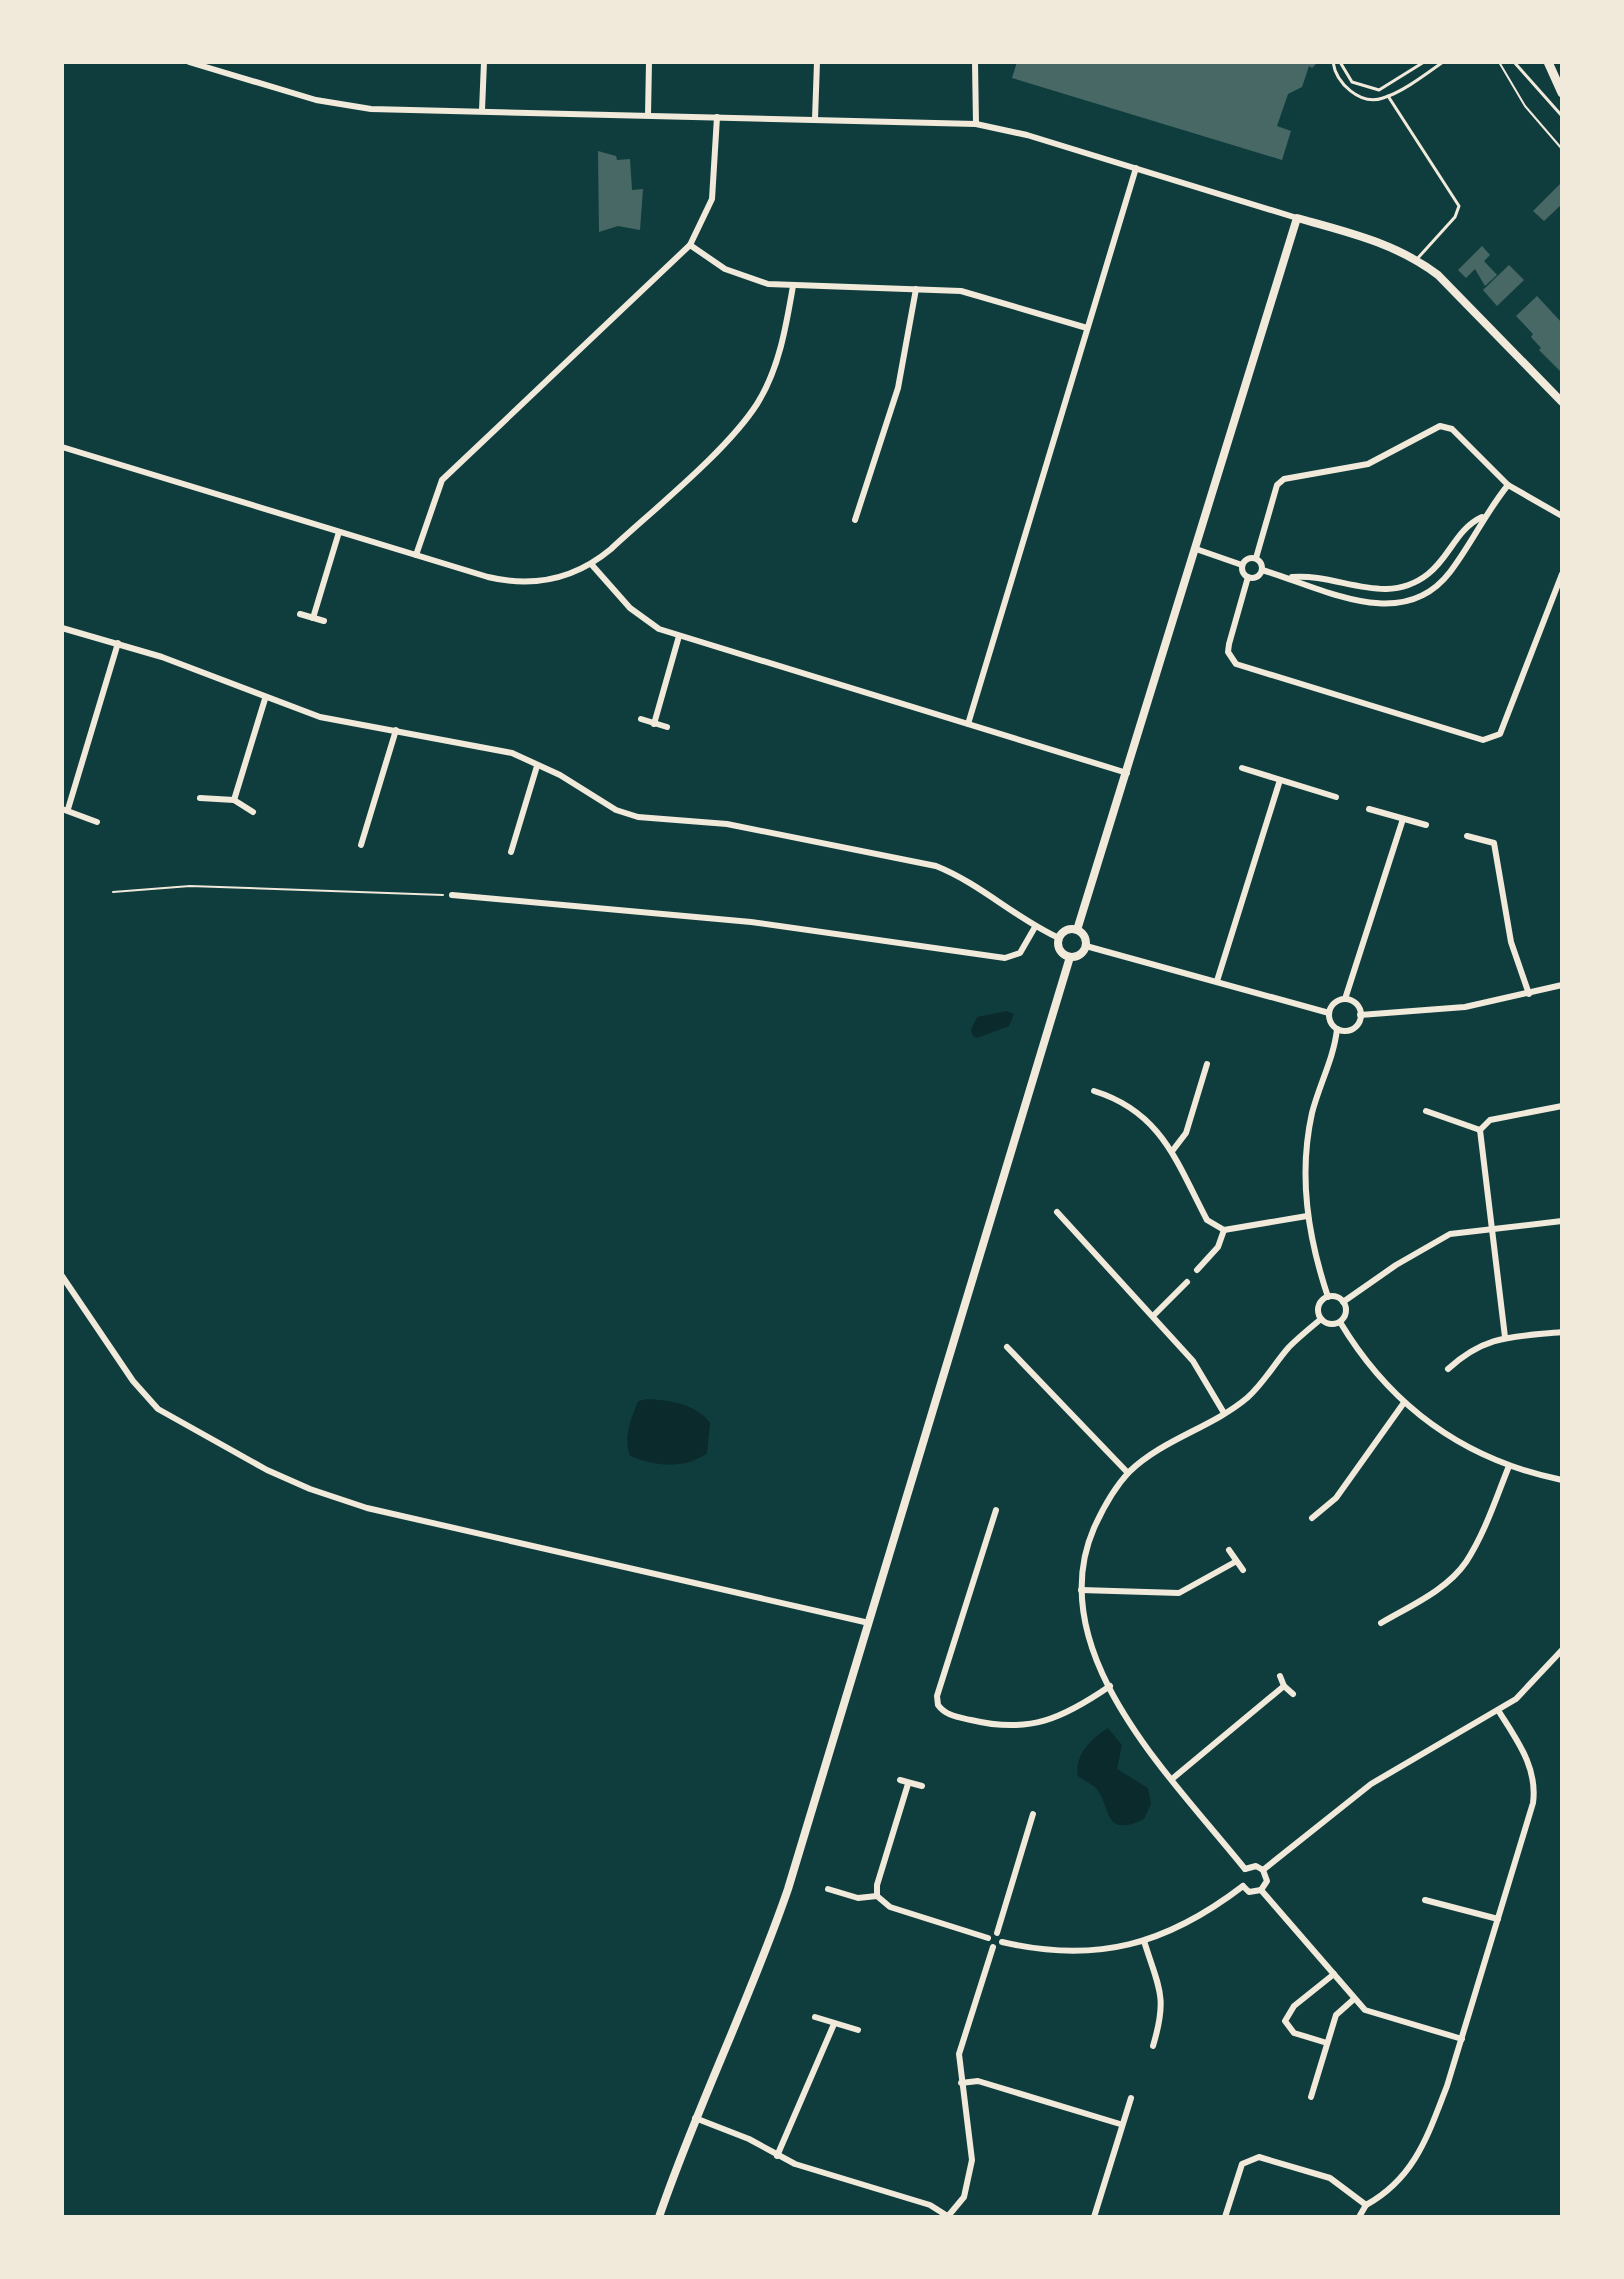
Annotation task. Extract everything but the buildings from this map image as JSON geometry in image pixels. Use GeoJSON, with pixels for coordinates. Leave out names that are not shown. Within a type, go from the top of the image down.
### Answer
{"type":"FeatureCollection","features":[{"type":"Feature","properties":{"kind":"highway"},"geometry":{"type":"LineString","coordinates":[[1548,62],[1562,93]]}},
{"type":"Feature","properties":{"kind":"main road"},"geometry":{"type":"LineString","coordinates":[[1077,930],[1297,218],[1386,244],[1417,259],[1438,275],[1562,402]]}},
{"type":"Feature","properties":{"kind":"main road"},"geometry":{"type":"LineString","coordinates":[[1077,930],[1083,934],[1086,946],[1078,956],[1070,957],[1060,950],[1059,938],[1064,931],[1077,930]]}},
{"type":"Feature","properties":{"kind":"main road"},"geometry":{"type":"LineString","coordinates":[[659,2217],[695,2118],[767,1951],[1070,957]]}},
{"type":"Feature","properties":{"kind":"street"},"geometry":{"type":"LineString","coordinates":[[189,62],[349,107],[976,124],[1017,132],[1297,218]]}},
{"type":"Feature","properties":{"kind":"street"},"geometry":{"type":"LineString","coordinates":[[482,110],[484,62]]}},
{"type":"Feature","properties":{"kind":"street"},"geometry":{"type":"LineString","coordinates":[[648,115],[649,62]]}},
{"type":"Feature","properties":{"kind":"street"},"geometry":{"type":"LineString","coordinates":[[815,119],[817,62]]}},
{"type":"Feature","properties":{"kind":"street"},"geometry":{"type":"LineString","coordinates":[[975,62],[976,124]]}},
{"type":"Feature","properties":{"kind":"street"},"geometry":{"type":"LineString","coordinates":[[416,555],[442,480],[690,245],[712,199],[717,117]]}},
{"type":"Feature","properties":{"kind":"street"},"geometry":{"type":"LineString","coordinates":[[968,724],[1136,168]]}},
{"type":"Feature","properties":{"kind":"street"},"geometry":{"type":"LineString","coordinates":[[690,245],[746,279],[793,286],[961,291],[1087,328]]}},
{"type":"Feature","properties":{"kind":"street"},"geometry":{"type":"LineString","coordinates":[[62,447],[488,577],[520,582],[561,578],[592,565],[734,433],[757,404],[784,340],[793,286]]}},
{"type":"Feature","properties":{"kind":"street"},"geometry":{"type":"LineString","coordinates":[[855,520],[898,388],[916,289]]}},
{"type":"Feature","properties":{"kind":"street"},"geometry":{"type":"LineString","coordinates":[[1482,517],[1478,530],[1449,574],[1410,600],[1370,604],[1262,570],[1256,558],[1280,482],[1368,464],[1440,426],[1452,429],[1508,485],[1562,516]]}},
{"type":"Feature","properties":{"kind":"street"},"geometry":{"type":"LineString","coordinates":[[1288,578],[1324,577],[1383,591],[1404,587],[1430,573],[1462,530],[1482,517],[1508,485]]}},
{"type":"Feature","properties":{"kind":"street"},"geometry":{"type":"LineString","coordinates":[[313,618],[339,532]]}},
{"type":"Feature","properties":{"kind":"street"},"geometry":{"type":"LineString","coordinates":[[1196,549],[1242,565],[1248,577],[1229,644],[1228,652],[1236,664],[1483,740],[1500,734],[1562,574]]}},
{"type":"Feature","properties":{"kind":"street"},"geometry":{"type":"LineString","coordinates":[[1242,565],[1247,559],[1256,558]]}},
{"type":"Feature","properties":{"kind":"street"},"geometry":{"type":"LineString","coordinates":[[592,565],[645,621],[679,636],[1127,773]]}},
{"type":"Feature","properties":{"kind":"street"},"geometry":{"type":"LineString","coordinates":[[1248,577],[1257,577],[1262,570]]}},
{"type":"Feature","properties":{"kind":"street"},"geometry":{"type":"LineString","coordinates":[[300,614],[324,621]]}},
{"type":"Feature","properties":{"kind":"street"},"geometry":{"type":"LineString","coordinates":[[62,628],[118,643],[265,699],[333,721],[488,746],[512,753],[560,775],[616,810],[638,817],[727,824],[936,866],[965,878],[1035,927],[1059,938]]}},
{"type":"Feature","properties":{"kind":"street"},"geometry":{"type":"LineString","coordinates":[[654,724],[679,636]]}},
{"type":"Feature","properties":{"kind":"street"},"geometry":{"type":"LineString","coordinates":[[97,822],[65,809],[118,643]]}},
{"type":"Feature","properties":{"kind":"street"},"geometry":{"type":"LineString","coordinates":[[234,800],[265,699]]}},
{"type":"Feature","properties":{"kind":"street"},"geometry":{"type":"LineString","coordinates":[[641,719],[667,727]]}},
{"type":"Feature","properties":{"kind":"street"},"geometry":{"type":"LineString","coordinates":[[361,845],[396,730]]}},
{"type":"Feature","properties":{"kind":"street"},"geometry":{"type":"LineString","coordinates":[[511,852],[537,766]]}},
{"type":"Feature","properties":{"kind":"street"},"geometry":{"type":"LineString","coordinates":[[1242,768],[1336,797]]}},
{"type":"Feature","properties":{"kind":"street"},"geometry":{"type":"LineString","coordinates":[[1217,981],[1280,780]]}},
{"type":"Feature","properties":{"kind":"street"},"geometry":{"type":"LineString","coordinates":[[200,798],[234,800],[253,812]]}},
{"type":"Feature","properties":{"kind":"street"},"geometry":{"type":"LineString","coordinates":[[1369,809],[1426,825]]}},
{"type":"Feature","properties":{"kind":"street"},"geometry":{"type":"LineString","coordinates":[[1345,999],[1357,1006],[1360,1015],[1351,1030],[1337,1029],[1329,1013],[1333,1005],[1345,999],[1403,819]]}},
{"type":"Feature","properties":{"kind":"street"},"geometry":{"type":"LineString","coordinates":[[1467,836],[1494,843],[1511,942],[1529,994]]}},
{"type":"Feature","properties":{"kind":"street"},"geometry":{"type":"LineString","coordinates":[[452,895],[751,922],[1005,958],[1020,953],[1035,927]]}},
{"type":"Feature","properties":{"kind":"street"},"geometry":{"type":"LineString","coordinates":[[1086,946],[1329,1013]]}},
{"type":"Feature","properties":{"kind":"street"},"geometry":{"type":"LineString","coordinates":[[1360,1015],[1465,1007],[1562,985]]}},
{"type":"Feature","properties":{"kind":"street"},"geometry":{"type":"LineString","coordinates":[[1328,1297],[1307,1216],[1308,1135],[1337,1029]]}},
{"type":"Feature","properties":{"kind":"street"},"geometry":{"type":"LineString","coordinates":[[1173,1150],[1186,1133],[1207,1064]]}},
{"type":"Feature","properties":{"kind":"street"},"geometry":{"type":"LineString","coordinates":[[1094,1091],[1128,1105],[1173,1150],[1207,1220],[1224,1230],[1307,1216]]}},
{"type":"Feature","properties":{"kind":"street"},"geometry":{"type":"LineString","coordinates":[[1480,1130],[1490,1120],[1562,1106]]}},
{"type":"Feature","properties":{"kind":"street"},"geometry":{"type":"LineString","coordinates":[[1426,1111],[1473,1124],[1480,1130],[1505,1337]]}},
{"type":"Feature","properties":{"kind":"street"},"geometry":{"type":"LineString","coordinates":[[1057,1212],[1193,1361],[1224,1413]]}},
{"type":"Feature","properties":{"kind":"street"},"geometry":{"type":"LineString","coordinates":[[1343,1302],[1396,1265],[1450,1234],[1562,1221]]}},
{"type":"Feature","properties":{"kind":"street"},"geometry":{"type":"LineString","coordinates":[[1197,1270],[1218,1247],[1224,1230]]}},
{"type":"Feature","properties":{"kind":"street"},"geometry":{"type":"LineString","coordinates":[[62,1276],[133,1381],[158,1409],[267,1470],[310,1489],[367,1508],[869,1623]]}},
{"type":"Feature","properties":{"kind":"street"},"geometry":{"type":"LineString","coordinates":[[1153,1316],[1187,1282]]}},
{"type":"Feature","properties":{"kind":"street"},"geometry":{"type":"LineString","coordinates":[[1328,1297],[1343,1302]]}},
{"type":"Feature","properties":{"kind":"street"},"geometry":{"type":"LineString","coordinates":[[1328,1297],[1318,1306],[1321,1319],[1332,1325],[1340,1322],[1346,1310],[1343,1302]]}},
{"type":"Feature","properties":{"kind":"street"},"geometry":{"type":"LineString","coordinates":[[1245,1869],[1172,1779],[1110,1686],[1088,1641],[1081,1590],[1090,1536],[1101,1511],[1128,1473],[1165,1446],[1224,1413],[1257,1389],[1290,1346],[1321,1319]]}},
{"type":"Feature","properties":{"kind":"street"},"geometry":{"type":"LineString","coordinates":[[1340,1322],[1365,1360],[1403,1404],[1443,1434],[1509,1466],[1562,1480]]}},
{"type":"Feature","properties":{"kind":"street"},"geometry":{"type":"LineString","coordinates":[[1448,1369],[1477,1346],[1505,1337],[1562,1332]]}},
{"type":"Feature","properties":{"kind":"street"},"geometry":{"type":"LineString","coordinates":[[1007,1347],[1128,1473]]}},
{"type":"Feature","properties":{"kind":"street"},"geometry":{"type":"LineString","coordinates":[[1312,1518],[1336,1498],[1403,1404]]}},
{"type":"Feature","properties":{"kind":"street"},"geometry":{"type":"LineString","coordinates":[[1381,1623],[1431,1594],[1465,1564],[1483,1531],[1509,1466]]}},
{"type":"Feature","properties":{"kind":"street"},"geometry":{"type":"LineString","coordinates":[[996,1510],[941,1684],[938,1705],[952,1716],[985,1723],[1028,1725],[1063,1716],[1110,1686]]}},
{"type":"Feature","properties":{"kind":"street"},"geometry":{"type":"LineString","coordinates":[[1229,1550],[1243,1570]]}},
{"type":"Feature","properties":{"kind":"street"},"geometry":{"type":"LineString","coordinates":[[1081,1590],[1179,1593],[1235,1562]]}},
{"type":"Feature","properties":{"kind":"street"},"geometry":{"type":"LineString","coordinates":[[1263,1870],[1371,1784],[1498,1710],[1537,1681],[1562,1650]]}},
{"type":"Feature","properties":{"kind":"street"},"geometry":{"type":"LineString","coordinates":[[1280,1676],[1284,1686],[1293,1694]]}},
{"type":"Feature","properties":{"kind":"street"},"geometry":{"type":"LineString","coordinates":[[1172,1779],[1284,1686]]}},
{"type":"Feature","properties":{"kind":"street"},"geometry":{"type":"LineString","coordinates":[[1359,2217],[1366,2205],[1401,2181],[1416,2162],[1447,2086],[1462,2039],[1535,1789],[1528,1760],[1498,1710]]}},
{"type":"Feature","properties":{"kind":"street"},"geometry":{"type":"LineString","coordinates":[[900,1780],[922,1786]]}},
{"type":"Feature","properties":{"kind":"street"},"geometry":{"type":"LineString","coordinates":[[877,1896],[877,1885],[908,1784]]}},
{"type":"Feature","properties":{"kind":"street"},"geometry":{"type":"LineString","coordinates":[[988,1938],[997,1933],[1033,1814]]}},
{"type":"Feature","properties":{"kind":"street"},"geometry":{"type":"LineString","coordinates":[[1252,1866],[1263,1870],[1267,1881],[1261,1890],[1249,1892],[1243,1886],[1241,1875],[1252,1866]]}},
{"type":"Feature","properties":{"kind":"street"},"geometry":{"type":"LineString","coordinates":[[695,2118],[749,2139],[777,2156],[930,2205],[949,2216],[964,2197],[972,2160],[959,2054],[993,1947],[1002,1942],[1072,1953],[1095,1952],[1144,1941],[1212,1910],[1243,1886]]}},
{"type":"Feature","properties":{"kind":"street"},"geometry":{"type":"LineString","coordinates":[[828,1889],[858,1898],[877,1896],[890,1907],[988,1938],[993,1947]]}},
{"type":"Feature","properties":{"kind":"street"},"geometry":{"type":"LineString","coordinates":[[1261,1890],[1365,2010],[1462,2039]]}},
{"type":"Feature","properties":{"kind":"street"},"geometry":{"type":"LineString","coordinates":[[1425,1900],[1498,1919]]}},
{"type":"Feature","properties":{"kind":"street"},"geometry":{"type":"LineString","coordinates":[[997,1933],[1002,1942]]}},
{"type":"Feature","properties":{"kind":"street"},"geometry":{"type":"LineString","coordinates":[[1144,1941],[1163,2000],[1153,2046]]}},
{"type":"Feature","properties":{"kind":"street"},"geometry":{"type":"LineString","coordinates":[[1327,2043],[1294,2033],[1285,2021],[1294,2006],[1334,1974]]}},
{"type":"Feature","properties":{"kind":"street"},"geometry":{"type":"LineString","coordinates":[[1311,2097],[1336,2015],[1354,1999]]}},
{"type":"Feature","properties":{"kind":"street"},"geometry":{"type":"LineString","coordinates":[[815,2017],[858,2030]]}},
{"type":"Feature","properties":{"kind":"street"},"geometry":{"type":"LineString","coordinates":[[777,2156],[834,2024]]}},
{"type":"Feature","properties":{"kind":"street"},"geometry":{"type":"LineString","coordinates":[[961,2083],[978,2081],[1120,2124]]}},
{"type":"Feature","properties":{"kind":"street"},"geometry":{"type":"LineString","coordinates":[[1094,2217],[1120,2124],[1131,2098]]}},
{"type":"Feature","properties":{"kind":"street"},"geometry":{"type":"LineString","coordinates":[[1225,2217],[1242,2164],[1259,2157],[1330,2178],[1366,2205]]}},
{"type":"Feature","properties":{"kind":"lane"},"geometry":{"type":"LineString","coordinates":[[1333,62],[1341,83],[1354,93],[1376,100],[1388,96],[1443,62]]}},
{"type":"Feature","properties":{"kind":"lane"},"geometry":{"type":"LineString","coordinates":[[1340,62],[1352,82],[1379,90],[1424,62]]}},
{"type":"Feature","properties":{"kind":"lane"},"geometry":{"type":"LineString","coordinates":[[1514,62],[1562,116]]}},
{"type":"Feature","properties":{"kind":"lane"},"geometry":{"type":"LineString","coordinates":[[1388,96],[1459,206],[1455,217],[1417,259]]}},
{"type":"Feature","properties":{"kind":"path"},"geometry":{"type":"LineString","coordinates":[[1499,62],[1525,106],[1562,149]]}},
{"type":"Feature","properties":{"kind":"path"},"geometry":{"type":"LineString","coordinates":[[113,892],[190,886],[452,895]]}},
{"type":"Feature","properties":{"kind":"water"},"geometry":{"type":"Polygon","coordinates":[[[1007,1011],[1014,1014],[1009,1026],[977,1038],[973,1036],[971,1030],[977,1017],[1007,1011]]]}},
{"type":"Feature","properties":{"kind":"water"},"geometry":{"type":"Polygon","coordinates":[[[647,1399],[682,1404],[698,1411],[710,1423],[707,1453],[689,1462],[669,1465],[630,1456],[627,1442],[631,1421],[638,1401],[647,1399]]]}},
{"type":"Feature","properties":{"kind":"water"},"geometry":{"type":"Polygon","coordinates":[[[1108,1728],[1122,1745],[1117,1769],[1148,1788],[1151,1804],[1144,1819],[1130,1824],[1114,1823],[1095,1787],[1078,1776],[1077,1768],[1082,1754],[1090,1742],[1108,1728]]]}}]}
